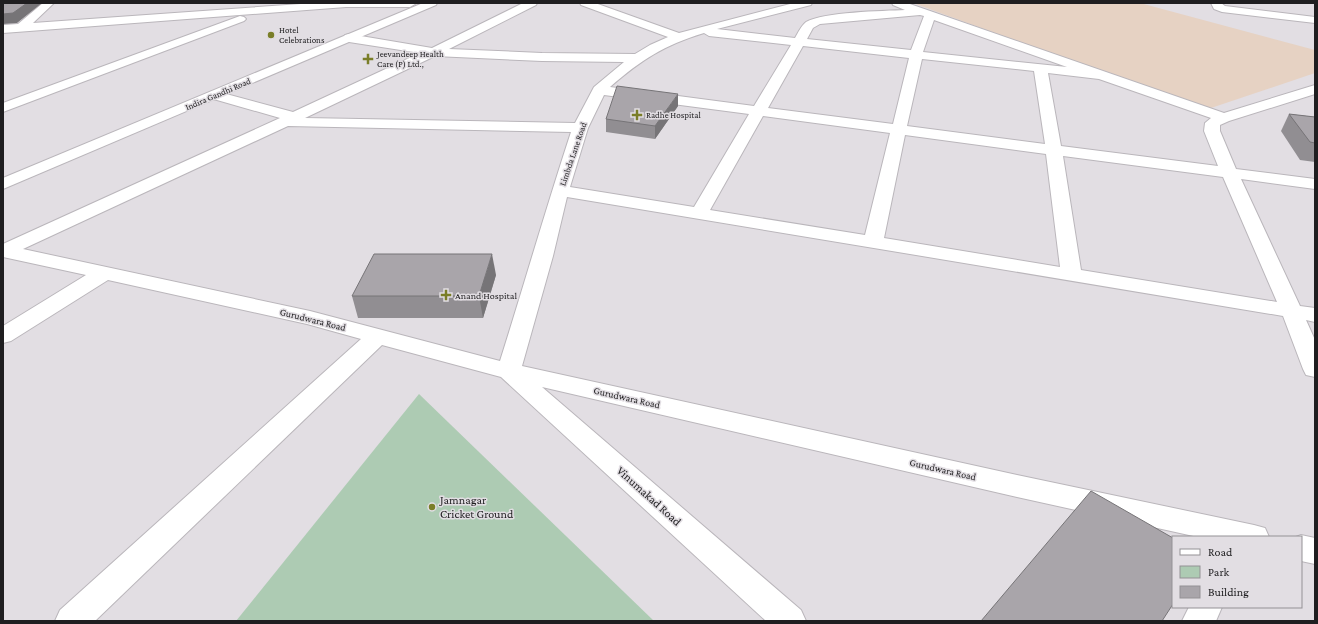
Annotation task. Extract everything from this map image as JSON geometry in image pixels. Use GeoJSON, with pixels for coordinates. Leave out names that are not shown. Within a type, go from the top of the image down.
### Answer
{"type":"FeatureCollection","features":[{"type":"Feature","properties":{"kind":"street"},"geometry":{"type":"LineString","coordinates":[[3,34],[22,27],[48,3]]}},
{"type":"Feature","properties":{"kind":"street"},"geometry":{"type":"LineString","coordinates":[[3,29],[316,5],[386,3],[411,4]]}},
{"type":"Feature","properties":{"kind":"street","name":"Indira Gandhi Road"},"geometry":{"type":"LineString","coordinates":[[3,184],[432,3]]}},
{"type":"Feature","properties":{"kind":"street"},"geometry":{"type":"LineString","coordinates":[[4,251],[436,52],[532,3]]}},
{"type":"Feature","properties":{"kind":"street"},"geometry":{"type":"LineString","coordinates":[[585,3],[679,37]]}},
{"type":"Feature","properties":{"kind":"street","name":"Limbda Lane Road"},"geometry":{"type":"LineString","coordinates":[[509,371],[543,256],[560,191],[580,128],[598,90],[638,58],[654,48],[679,37],[807,3]]}},
{"type":"Feature","properties":{"kind":"street"},"geometry":{"type":"LineString","coordinates":[[898,3],[1224,118]]}},
{"type":"Feature","properties":{"kind":"street"},"geometry":{"type":"LineString","coordinates":[[1216,3],[1218,7],[1228,10],[1315,20]]}},
{"type":"Feature","properties":{"kind":"street","name":"Indira Gandhi Road"},"geometry":{"type":"LineString","coordinates":[[32,157],[411,4]]}},
{"type":"Feature","properties":{"kind":"street"},"geometry":{"type":"LineString","coordinates":[[3,108],[264,10]]}},
{"type":"Feature","properties":{"kind":"street"},"geometry":{"type":"LineString","coordinates":[[699,214],[808,26],[817,21],[926,13]]}},
{"type":"Feature","properties":{"kind":"street"},"geometry":{"type":"LineString","coordinates":[[873,242],[926,13]]}},
{"type":"Feature","properties":{"kind":"street"},"geometry":{"type":"LineString","coordinates":[[698,31],[1103,75]]}},
{"type":"Feature","properties":{"kind":"street"},"geometry":{"type":"LineString","coordinates":[[349,38],[436,52],[542,57],[638,58]]}},
{"type":"Feature","properties":{"kind":"street"},"geometry":{"type":"LineString","coordinates":[[1040,68],[1054,150],[1071,275]]}},
{"type":"Feature","properties":{"kind":"street"},"geometry":{"type":"LineString","coordinates":[[1315,89],[1224,118],[1213,123],[1212,131],[1229,173],[1292,312],[1315,369]]}},
{"type":"Feature","properties":{"kind":"street"},"geometry":{"type":"LineString","coordinates":[[598,90],[1315,184]]}},
{"type":"Feature","properties":{"kind":"street"},"geometry":{"type":"LineString","coordinates":[[215,95],[286,115],[289,120]]}},
{"type":"Feature","properties":{"kind":"street"},"geometry":{"type":"LineString","coordinates":[[289,120],[580,128]]}},
{"type":"Feature","properties":{"kind":"street"},"geometry":{"type":"LineString","coordinates":[[560,191],[1315,315]]}},
{"type":"Feature","properties":{"kind":"street","name":"Gurudwara Road"},"geometry":{"type":"LineString","coordinates":[[4,251],[102,274],[257,306],[509,371],[1246,536]]}},
{"type":"Feature","properties":{"kind":"street"},"geometry":{"type":"LineString","coordinates":[[3,336],[102,274]]}},
{"type":"Feature","properties":{"kind":"street"},"geometry":{"type":"LineString","coordinates":[[72,621],[378,336]]}},
{"type":"Feature","properties":{"kind":"street","name":"Vinumakad Road"},"geometry":{"type":"LineString","coordinates":[[509,371],[789,621]]}},
{"type":"Feature","properties":{"kind":"street"},"geometry":{"type":"LineString","coordinates":[[1302,548],[1315,551]]}},
{"type":"Feature","properties":{"kind":"street"},"geometry":{"type":"LineString","coordinates":[[1199,621],[1206,608]]}},
{"type":"Feature","properties":{"kind":"shaded area"},"geometry":{"type":"Polygon","coordinates":[[[913,3],[1140,3],[1315,50],[1315,73],[1205,110],[913,3]]]}},
{"type":"Feature","properties":{"kind":"green space","name":"Jamnagar Cricket Ground"},"geometry":{"type":"Polygon","coordinates":[[[419,394],[654,621],[236,621],[419,394]]]}},
{"type":"Feature","properties":{"kind":"building"},"geometry":{"type":"Polygon","coordinates":[[[3,3],[27,3],[13,13],[3,14],[3,3]]]}},
{"type":"Feature","properties":{"kind":"building"},"geometry":{"type":"Polygon","coordinates":[[[617,86],[678,94],[655,126],[606,119],[617,86]]]}},
{"type":"Feature","properties":{"kind":"building"},"geometry":{"type":"Polygon","coordinates":[[[1289,114],[1315,117],[1315,143],[1310,142],[1289,114]]]}},
{"type":"Feature","properties":{"kind":"building"},"geometry":{"type":"Polygon","coordinates":[[[374,254],[492,254],[479,296],[352,296],[374,254]]]}},
{"type":"Feature","properties":{"kind":"building"},"geometry":{"type":"Polygon","coordinates":[[[1091,491],[1172,537],[1172,606],[1162,621],[981,621],[1091,491]]]}},
{"type":"Feature","properties":{"kind":"place","name":"Hotel Celebrations"},"geometry":{"type":"Point","coordinates":[271,35]}},
{"type":"Feature","properties":{"kind":"place","name":"Jeevandeep Health Care (P) Ltd.,"},"geometry":{"type":"Point","coordinates":[368,59]}},
{"type":"Feature","properties":{"kind":"place","name":"Radhe Hospital"},"geometry":{"type":"Point","coordinates":[637,115]}},
{"type":"Feature","properties":{"kind":"place","name":"Anand Hospital"},"geometry":{"type":"Point","coordinates":[446,295]}},
{"type":"Feature","properties":{"kind":"place","name":"Jamnagar Cricket Ground"},"geometry":{"type":"Point","coordinates":[432,507]}}]}
